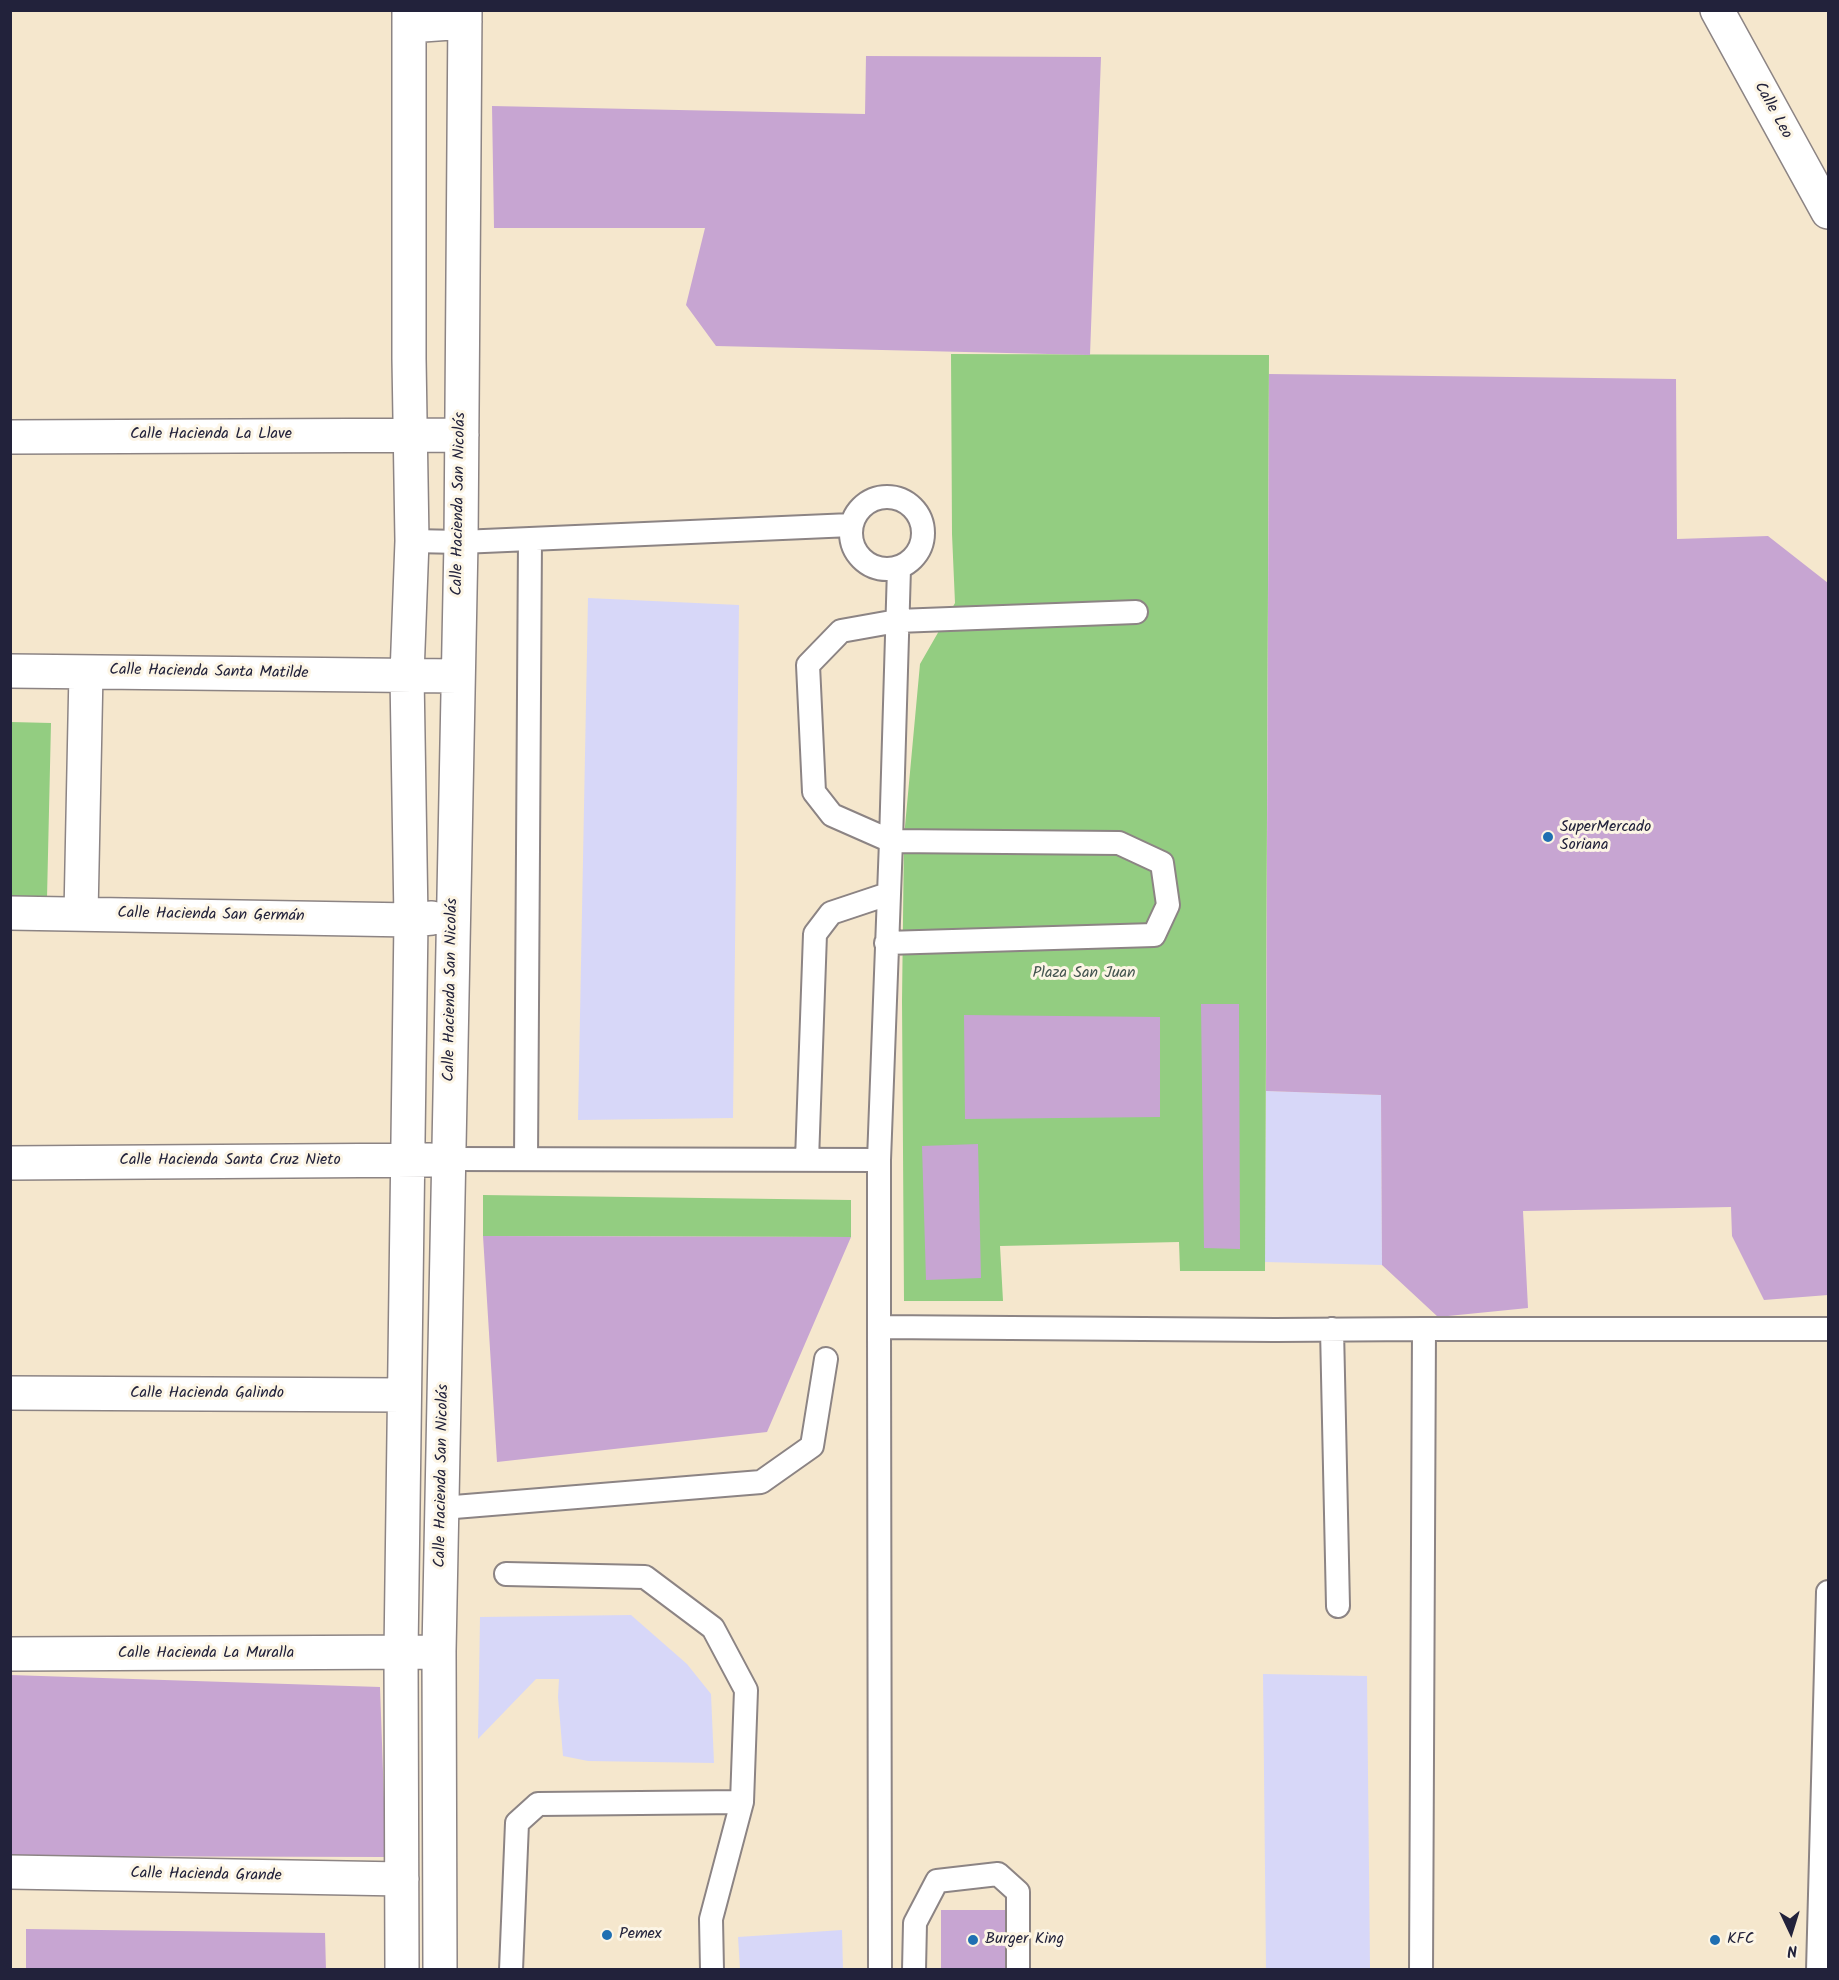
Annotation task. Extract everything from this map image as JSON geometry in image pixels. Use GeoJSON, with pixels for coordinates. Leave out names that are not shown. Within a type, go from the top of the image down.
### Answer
{"type":"FeatureCollection","features":[{"type":"Feature","properties":{"kind":"street","name":"Calle Leo"},"geometry":{"type":"LineString","coordinates":[[1717,10],[1828,212]]}},
{"type":"Feature","properties":{"kind":"street"},"geometry":{"type":"LineString","coordinates":[[402,1970],[403,1395],[411,920],[407,675],[412,541],[409,359],[409,18],[465,16]]}},
{"type":"Feature","properties":{"kind":"street","name":"Calle Hacienda San Nicolás"},"geometry":{"type":"LineString","coordinates":[[440,1970],[439,1651],[461,542],[465,16]]}},
{"type":"Feature","properties":{"kind":"street","name":"Calle Hacienda La Llave"},"geometry":{"type":"LineString","coordinates":[[10,437],[462,435]]}},
{"type":"Feature","properties":{"kind":"street","name":"Calle Hacienda Santa Matilde"},"geometry":{"type":"LineString","coordinates":[[10,671],[457,676]]}},
{"type":"Feature","properties":{"kind":"street"},"geometry":{"type":"LineString","coordinates":[[81,914],[86,672]]}},
{"type":"Feature","properties":{"kind":"street","name":"Calle Hacienda San Germán"},"geometry":{"type":"LineString","coordinates":[[10,913],[411,920],[453,917]]}},
{"type":"Feature","properties":{"kind":"street","name":"Calle Hacienda Santa Cruz Nieto"},"geometry":{"type":"LineString","coordinates":[[10,1163],[450,1159]]}},
{"type":"Feature","properties":{"kind":"street","name":"Calle Hacienda Galindo"},"geometry":{"type":"LineString","coordinates":[[10,1393],[403,1395]]}},
{"type":"Feature","properties":{"kind":"street","name":"Calle Hacienda La Muralla"},"geometry":{"type":"LineString","coordinates":[[10,1654],[439,1651]]}},
{"type":"Feature","properties":{"kind":"street","name":"Calle Hacienda Grande"},"geometry":{"type":"LineString","coordinates":[[10,1872],[402,1879]]}},
{"type":"Feature","properties":{"kind":"lane"},"geometry":{"type":"LineString","coordinates":[[879,498],[897,498],[908,503],[922,520],[924,532],[922,544],[918,555],[899,568],[886,570],[873,567],[855,550],[851,538],[851,525],[856,514],[864,505],[879,498]]}},
{"type":"Feature","properties":{"kind":"lane"},"geometry":{"type":"LineString","coordinates":[[412,541],[461,542],[851,525]]}},
{"type":"Feature","properties":{"kind":"lane"},"geometry":{"type":"LineString","coordinates":[[526,1159],[530,539]]}},
{"type":"Feature","properties":{"kind":"lane"},"geometry":{"type":"LineString","coordinates":[[880,1970],[879,1160],[899,568]]}},
{"type":"Feature","properties":{"kind":"lane"},"geometry":{"type":"LineString","coordinates":[[886,943],[1154,935],[1168,905],[1162,862],[1119,843],[891,841],[832,815],[814,792],[808,665],[841,631],[897,621],[1136,612]]}},
{"type":"Feature","properties":{"kind":"lane"},"geometry":{"type":"LineString","coordinates":[[807,1160],[815,933],[831,913],[888,894]]}},
{"type":"Feature","properties":{"kind":"lane"},"geometry":{"type":"LineString","coordinates":[[450,1159],[879,1160]]}},
{"type":"Feature","properties":{"kind":"lane"},"geometry":{"type":"LineString","coordinates":[[879,1327],[1828,1329]]}},
{"type":"Feature","properties":{"kind":"lane"},"geometry":{"type":"LineString","coordinates":[[1332,1329],[1338,1606]]}},
{"type":"Feature","properties":{"kind":"lane"},"geometry":{"type":"LineString","coordinates":[[1421,1970],[1424,1329]]}},
{"type":"Feature","properties":{"kind":"lane"},"geometry":{"type":"LineString","coordinates":[[442,1509],[760,1482],[812,1446],[826,1359]]}},
{"type":"Feature","properties":{"kind":"lane"},"geometry":{"type":"LineString","coordinates":[[506,1574],[645,1577],[713,1628],[746,1690],[742,1802],[711,1919],[712,1970]]}},
{"type":"Feature","properties":{"kind":"lane"},"geometry":{"type":"LineString","coordinates":[[1818,1970],[1828,1592]]}},
{"type":"Feature","properties":{"kind":"lane"},"geometry":{"type":"LineString","coordinates":[[511,1970],[517,1823],[538,1804],[742,1802]]}},
{"type":"Feature","properties":{"kind":"lane"},"geometry":{"type":"LineString","coordinates":[[915,1970],[915,1923],[937,1881],[998,1874],[1018,1892],[1018,1970]]}},
{"type":"Feature","properties":{"kind":"shaded area"},"geometry":{"type":"Polygon","coordinates":[[[588,598],[739,605],[733,1118],[578,1120],[588,598]]]}},
{"type":"Feature","properties":{"kind":"shaded area"},"geometry":{"type":"Polygon","coordinates":[[[1266,1091],[1381,1095],[1382,1265],[1265,1262],[1266,1091]]]}},
{"type":"Feature","properties":{"kind":"shaded area"},"geometry":{"type":"Polygon","coordinates":[[[631,1615],[687,1664],[711,1694],[714,1763],[588,1761],[563,1756],[558,1697],[559,1679],[536,1679],[478,1739],[480,1617],[631,1615]]]}},
{"type":"Feature","properties":{"kind":"shaded area"},"geometry":{"type":"Polygon","coordinates":[[[1263,1674],[1367,1676],[1370,1969],[1266,1969],[1263,1674]]]}},
{"type":"Feature","properties":{"kind":"shaded area"},"geometry":{"type":"Polygon","coordinates":[[[842,1930],[843,1969],[740,1969],[738,1937],[842,1930]]]}},
{"type":"Feature","properties":{"kind":"green space","name":"Plaza San Juan"},"geometry":{"type":"Polygon","coordinates":[[[951,354],[1269,355],[1265,1271],[1180,1271],[1179,1242],[1000,1246],[1003,1301],[904,1301],[902,1001],[904,837],[920,664],[955,603],[952,534],[951,354]]]}},
{"type":"Feature","properties":{"kind":"green space"},"geometry":{"type":"Polygon","coordinates":[[[11,722],[51,723],[47,898],[11,898],[11,722]]]}},
{"type":"Feature","properties":{"kind":"green space"},"geometry":{"type":"Polygon","coordinates":[[[483,1195],[851,1200],[851,1237],[483,1236],[483,1195]]]}},
{"type":"Feature","properties":{"kind":"building"},"geometry":{"type":"Polygon","coordinates":[[[866,56],[1101,57],[1090,355],[716,346],[686,305],[705,228],[494,228],[492,106],[865,114],[866,56]]]}},
{"type":"Feature","properties":{"kind":"building","name":"SuperMercado Soriana"},"geometry":{"type":"Polygon","coordinates":[[[1269,374],[1676,379],[1677,539],[1768,536],[1828,583],[1828,1295],[1764,1300],[1732,1236],[1731,1207],[1523,1211],[1528,1308],[1438,1317],[1382,1265],[1381,1095],[1266,1091],[1269,374]]]}},
{"type":"Feature","properties":{"kind":"building"},"geometry":{"type":"Polygon","coordinates":[[[1201,1004],[1239,1004],[1240,1249],[1204,1248],[1201,1004]]]}},
{"type":"Feature","properties":{"kind":"building"},"geometry":{"type":"Polygon","coordinates":[[[964,1015],[1160,1017],[1160,1117],[965,1119],[964,1015]]]}},
{"type":"Feature","properties":{"kind":"building"},"geometry":{"type":"Polygon","coordinates":[[[978,1144],[981,1278],[926,1280],[922,1146],[978,1144]]]}},
{"type":"Feature","properties":{"kind":"building"},"geometry":{"type":"Polygon","coordinates":[[[483,1236],[851,1237],[767,1432],[497,1462],[483,1236]]]}},
{"type":"Feature","properties":{"kind":"building"},"geometry":{"type":"Polygon","coordinates":[[[10,1675],[380,1687],[386,1857],[10,1856],[10,1675]]]}},
{"type":"Feature","properties":{"kind":"building","name":"Burger King"},"geometry":{"type":"Polygon","coordinates":[[[941,1910],[1006,1910],[1006,1970],[941,1970],[941,1910]]]}},
{"type":"Feature","properties":{"kind":"building"},"geometry":{"type":"Polygon","coordinates":[[[26,1929],[325,1933],[326,1970],[26,1970],[26,1929]]]}},
{"type":"Feature","properties":{"kind":"place","name":"SuperMercado Soriana"},"geometry":{"type":"Point","coordinates":[1548,837]}},
{"type":"Feature","properties":{"kind":"place","name":"Pemex"},"geometry":{"type":"Point","coordinates":[607,1935]}},
{"type":"Feature","properties":{"kind":"place","name":"Burger King"},"geometry":{"type":"Point","coordinates":[973,1940]}},
{"type":"Feature","properties":{"kind":"place","name":"KFC"},"geometry":{"type":"Point","coordinates":[1715,1940]}}]}
